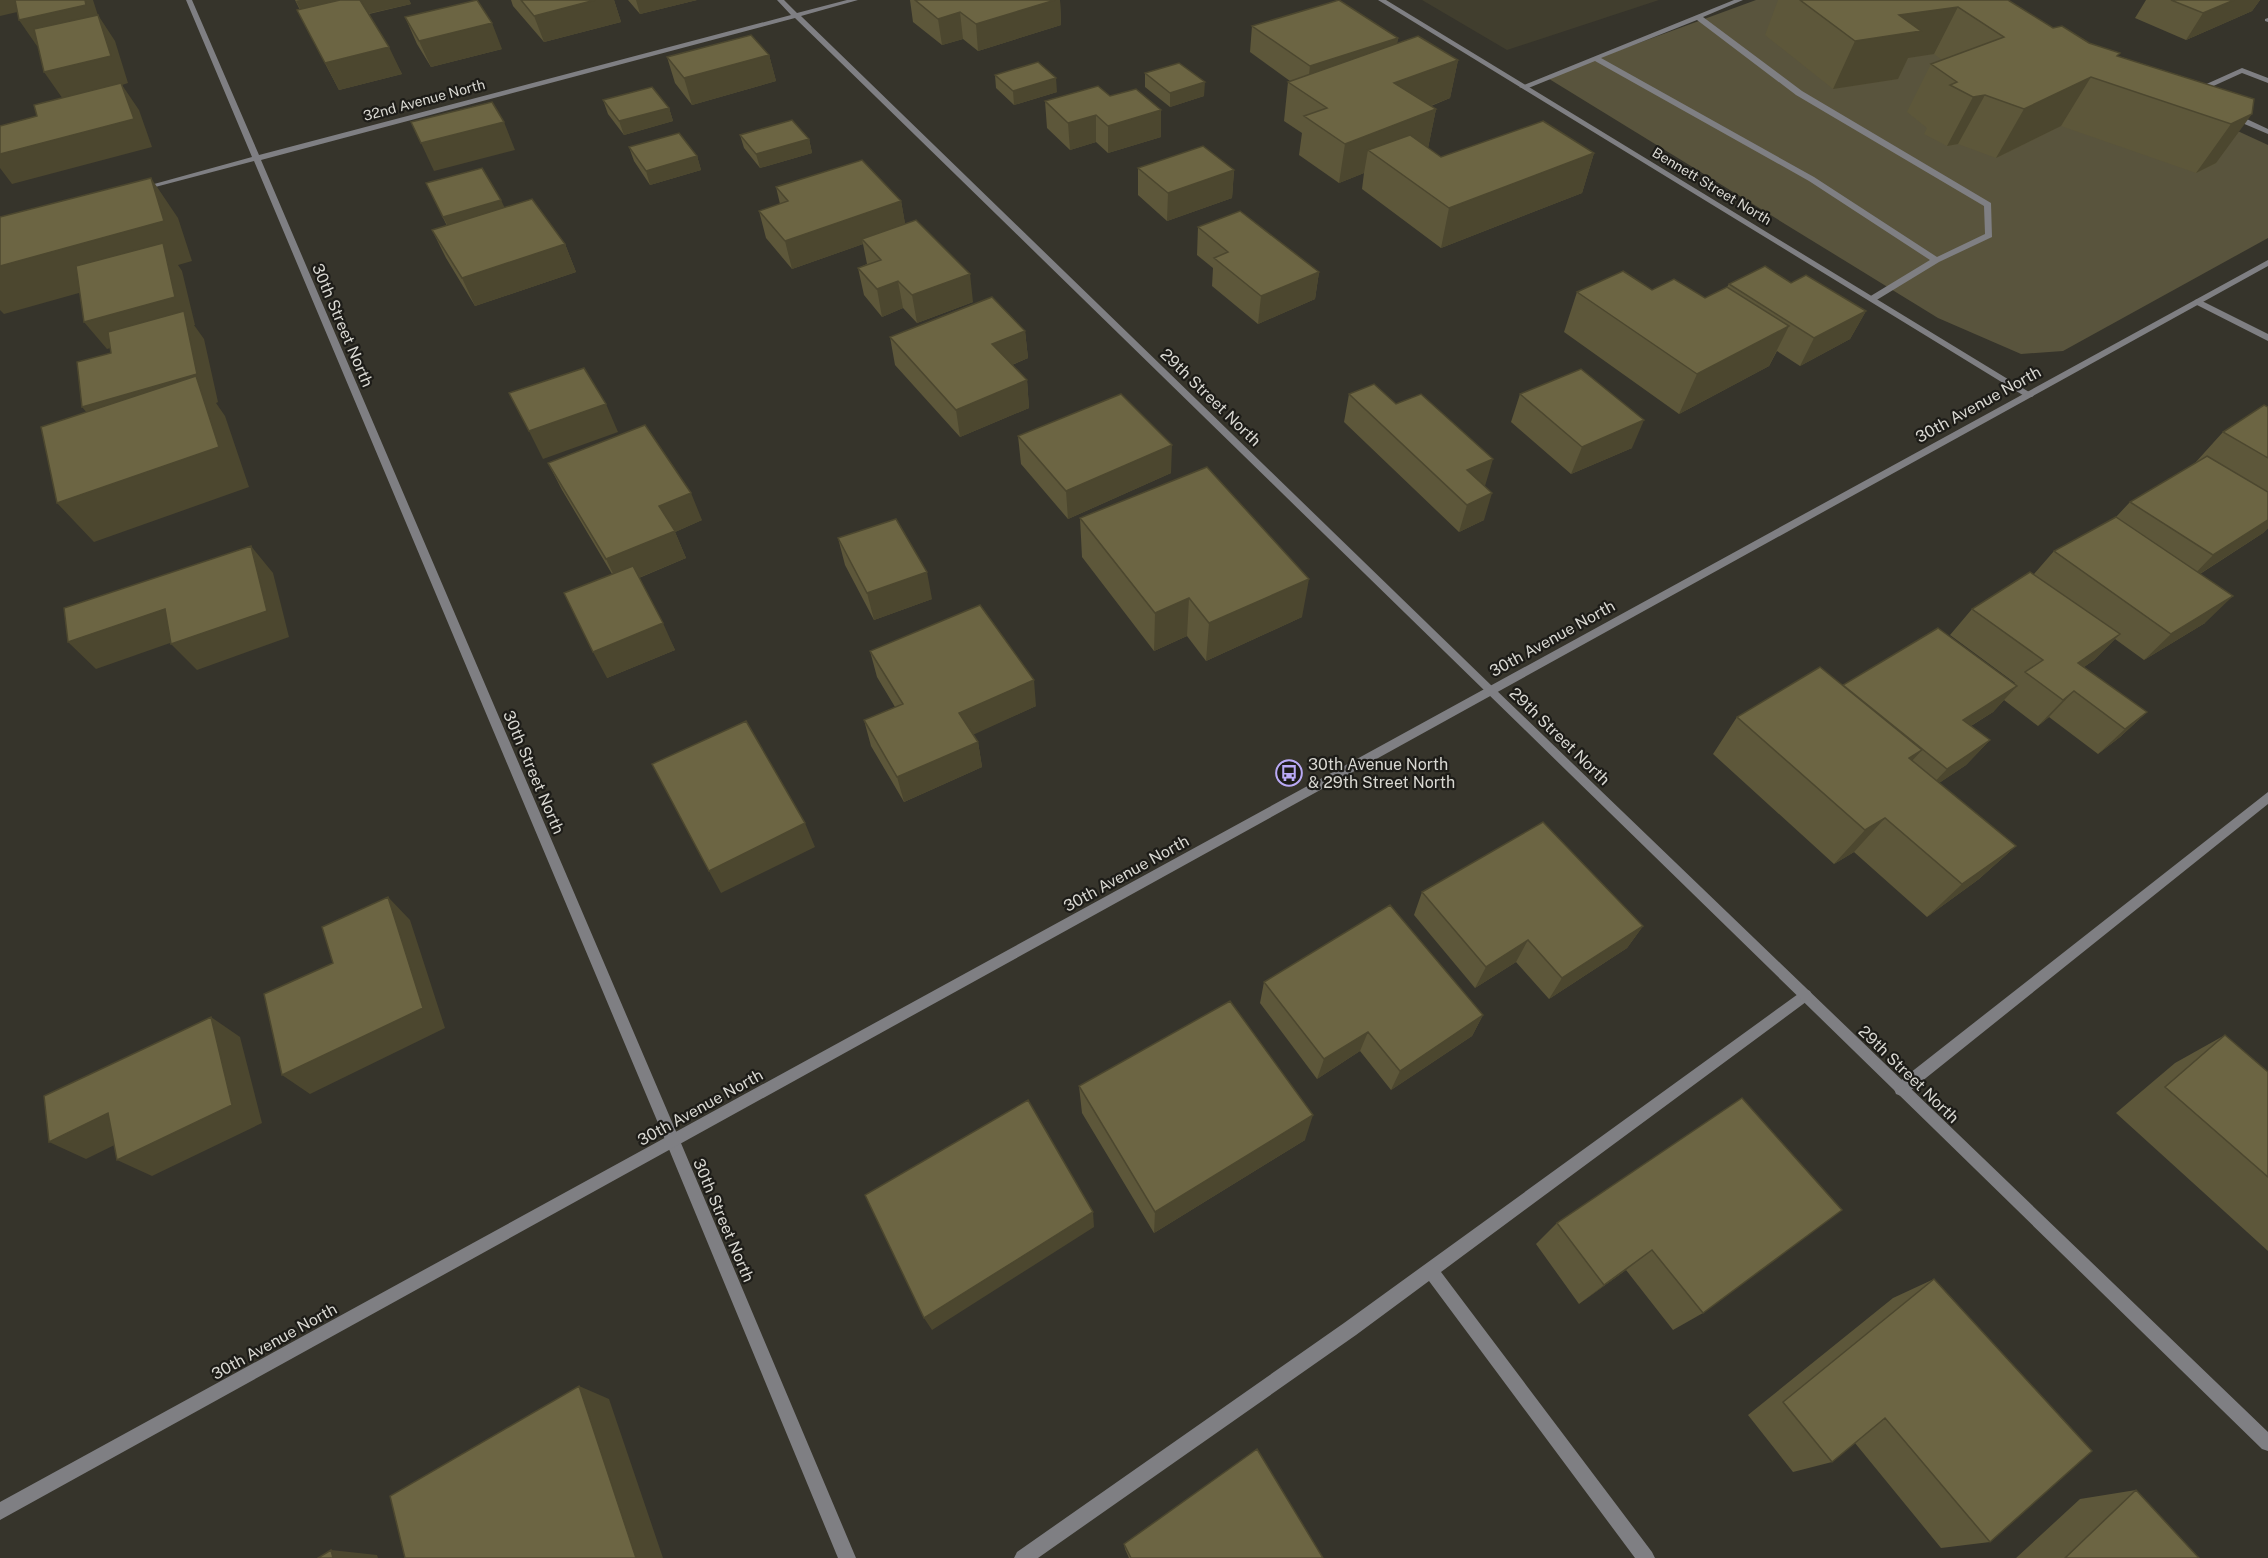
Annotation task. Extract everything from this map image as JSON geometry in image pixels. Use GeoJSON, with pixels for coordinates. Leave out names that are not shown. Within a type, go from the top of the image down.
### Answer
{"type":"FeatureCollection","features":[{"type":"Feature","properties":{"kind":"street","name":"30th Street North"},"geometry":{"type":"LineString","coordinates":[[189,0],[673,1141],[847,1558]]}},
{"type":"Feature","properties":{"kind":"street","name":"29th Street North"},"geometry":{"type":"LineString","coordinates":[[780,0],[2268,1443]]}},
{"type":"Feature","properties":{"kind":"street","name":"32nd Avenue North"},"geometry":{"type":"LineString","coordinates":[[127,193],[855,0]]}},
{"type":"Feature","properties":{"kind":"street","name":"Bennett Street North"},"geometry":{"type":"LineString","coordinates":[[1381,0],[2029,394]]}},
{"type":"Feature","properties":{"kind":"street"},"geometry":{"type":"LineString","coordinates":[[1523,87],[1740,0]]}},
{"type":"Feature","properties":{"kind":"street"},"geometry":{"type":"LineString","coordinates":[[1698,17],[1799,93],[1988,205],[1989,235],[1936,260],[1872,299]]}},
{"type":"Feature","properties":{"kind":"street"},"geometry":{"type":"LineString","coordinates":[[1595,58],[1820,186],[1936,260]]}},
{"type":"Feature","properties":{"kind":"street"},"geometry":{"type":"LineString","coordinates":[[2196,100],[2186,95],[2242,70],[2268,81]]}},
{"type":"Feature","properties":{"kind":"street"},"geometry":{"type":"LineString","coordinates":[[2227,114],[2268,132]]}},
{"type":"Feature","properties":{"kind":"street","name":"30th Avenue North"},"geometry":{"type":"LineString","coordinates":[[0,1511],[2268,263]]}},
{"type":"Feature","properties":{"kind":"street"},"geometry":{"type":"LineString","coordinates":[[2198,302],[2268,338]]}},
{"type":"Feature","properties":{"kind":"street"},"geometry":{"type":"LineString","coordinates":[[1901,1089],[2268,797]]}},
{"type":"Feature","properties":{"kind":"street"},"geometry":{"type":"LineString","coordinates":[[1023,1558],[1350,1329],[1805,995]]}},
{"type":"Feature","properties":{"kind":"street"},"geometry":{"type":"LineString","coordinates":[[1430,1270],[1646,1558]]}},
{"type":"Feature","properties":{"kind":"shaded area"},"geometry":{"type":"Polygon","coordinates":[[[1422,0],[1659,0],[1507,50],[1422,0]]]}},
{"type":"Feature","properties":{"kind":"shaded area"},"geometry":{"type":"Polygon","coordinates":[[[1756,0],[1953,0],[2268,145],[2268,238],[2063,351],[2021,354],[1938,318],[1546,77],[1756,0]]]}},
{"type":"Feature","properties":{"kind":"building"},"geometry":{"type":"Polygon","coordinates":[[[15,0],[85,0],[86,5],[19,20],[15,0]]]}},
{"type":"Feature","properties":{"kind":"building"},"geometry":{"type":"Polygon","coordinates":[[[340,0],[360,0],[389,47],[325,63],[297,10],[340,0]]]}},
{"type":"Feature","properties":{"kind":"building"},"geometry":{"type":"Polygon","coordinates":[[[477,0],[492,23],[419,41],[405,17],[477,0]]]}},
{"type":"Feature","properties":{"kind":"building"},"geometry":{"type":"Polygon","coordinates":[[[521,0],[595,0],[534,16],[521,0]]]}},
{"type":"Feature","properties":{"kind":"building"},"geometry":{"type":"Polygon","coordinates":[[[915,0],[1055,0],[976,24],[960,12],[938,19],[915,0]]]}},
{"type":"Feature","properties":{"kind":"building"},"geometry":{"type":"Polygon","coordinates":[[[1339,0],[1398,38],[1310,66],[1252,26],[1339,0]]]}},
{"type":"Feature","properties":{"kind":"building"},"geometry":{"type":"Polygon","coordinates":[[[1800,0],[2008,0],[2053,28],[2062,26],[2089,43],[2120,53],[2117,56],[2254,99],[2252,114],[2231,124],[2091,77],[2024,109],[1985,95],[1973,97],[1950,85],[1957,82],[1931,64],[2004,37],[1958,7],[1899,15],[1921,31],[1855,41],[1800,0]]]}},
{"type":"Feature","properties":{"kind":"building"},"geometry":{"type":"Polygon","coordinates":[[[2171,0],[2234,0],[2203,13],[2171,0]]]}},
{"type":"Feature","properties":{"kind":"building"},"geometry":{"type":"Polygon","coordinates":[[[98,15],[111,56],[44,72],[34,29],[98,15]]]}},
{"type":"Feature","properties":{"kind":"building"},"geometry":{"type":"Polygon","coordinates":[[[751,35],[769,55],[684,78],[667,57],[751,35]]]}},
{"type":"Feature","properties":{"kind":"building"},"geometry":{"type":"Polygon","coordinates":[[[1418,36],[1458,60],[1394,83],[1436,109],[1345,144],[1304,116],[1327,108],[1288,82],[1418,36]]]}},
{"type":"Feature","properties":{"kind":"building"},"geometry":{"type":"Polygon","coordinates":[[[1038,62],[1056,78],[1013,91],[995,75],[1038,62]]]}},
{"type":"Feature","properties":{"kind":"building"},"geometry":{"type":"Polygon","coordinates":[[[1179,63],[1205,82],[1170,93],[1145,73],[1179,63]]]}},
{"type":"Feature","properties":{"kind":"building"},"geometry":{"type":"Polygon","coordinates":[[[121,83],[134,119],[0,154],[0,126],[37,116],[34,105],[121,83]]]}},
{"type":"Feature","properties":{"kind":"building"},"geometry":{"type":"Polygon","coordinates":[[[1098,86],[1110,96],[1136,89],[1161,110],[1108,126],[1096,115],[1068,123],[1045,101],[1098,86]]]}},
{"type":"Feature","properties":{"kind":"building"},"geometry":{"type":"Polygon","coordinates":[[[652,87],[669,108],[619,121],[603,100],[652,87]]]}},
{"type":"Feature","properties":{"kind":"building"},"geometry":{"type":"Polygon","coordinates":[[[492,102],[504,122],[421,143],[411,122],[492,102]]]}},
{"type":"Feature","properties":{"kind":"building"},"geometry":{"type":"Polygon","coordinates":[[[792,120],[809,139],[756,154],[740,135],[792,120]]]}},
{"type":"Feature","properties":{"kind":"building"},"geometry":{"type":"Polygon","coordinates":[[[1543,121],[1594,153],[1449,208],[1368,150],[1410,135],[1441,157],[1543,121]]]}},
{"type":"Feature","properties":{"kind":"building"},"geometry":{"type":"Polygon","coordinates":[[[679,133],[697,156],[646,171],[629,147],[679,133]]]}},
{"type":"Feature","properties":{"kind":"building"},"geometry":{"type":"Polygon","coordinates":[[[1203,146],[1234,170],[1168,193],[1138,168],[1203,146]]]}},
{"type":"Feature","properties":{"kind":"building"},"geometry":{"type":"Polygon","coordinates":[[[862,160],[901,201],[785,241],[759,211],[788,201],[776,187],[862,160]]]}},
{"type":"Feature","properties":{"kind":"building"},"geometry":{"type":"Polygon","coordinates":[[[482,168],[501,200],[443,217],[426,183],[482,168]]]}},
{"type":"Feature","properties":{"kind":"building"},"geometry":{"type":"Polygon","coordinates":[[[151,178],[164,221],[0,266],[0,217],[151,178]]]}},
{"type":"Feature","properties":{"kind":"building"},"geometry":{"type":"Polygon","coordinates":[[[532,199],[565,244],[462,278],[432,230],[532,199]]]}},
{"type":"Feature","properties":{"kind":"building"},"geometry":{"type":"Polygon","coordinates":[[[1240,211],[1319,272],[1261,296],[1214,258],[1228,252],[1198,227],[1240,211]]]}},
{"type":"Feature","properties":{"kind":"building"},"geometry":{"type":"Polygon","coordinates":[[[916,220],[970,274],[912,295],[898,281],[877,289],[858,268],[881,260],[862,239],[916,220]]]}},
{"type":"Feature","properties":{"kind":"building"},"geometry":{"type":"Polygon","coordinates":[[[163,243],[175,297],[84,322],[76,266],[163,243]]]}},
{"type":"Feature","properties":{"kind":"building"},"geometry":{"type":"Polygon","coordinates":[[[1765,266],[1791,283],[1806,275],[1866,311],[1814,338],[1729,284],[1765,266]]]}},
{"type":"Feature","properties":{"kind":"building"},"geometry":{"type":"Polygon","coordinates":[[[1623,271],[1652,290],[1674,279],[1705,298],[1727,287],[1789,326],[1697,374],[1577,292],[1623,271]]]}},
{"type":"Feature","properties":{"kind":"building"},"geometry":{"type":"Polygon","coordinates":[[[992,297],[1025,331],[992,344],[1027,380],[956,410],[890,337],[992,297]]]}},
{"type":"Feature","properties":{"kind":"building"},"geometry":{"type":"Polygon","coordinates":[[[184,311],[197,374],[82,407],[77,362],[111,353],[108,332],[184,311]]]}},
{"type":"Feature","properties":{"kind":"building"},"geometry":{"type":"Polygon","coordinates":[[[584,368],[606,404],[529,431],[509,393],[584,368]]]}},
{"type":"Feature","properties":{"kind":"building"},"geometry":{"type":"Polygon","coordinates":[[[1581,369],[1644,420],[1582,447],[1520,394],[1581,369]]]}},
{"type":"Feature","properties":{"kind":"building"},"geometry":{"type":"Polygon","coordinates":[[[196,376],[219,447],[57,503],[41,427],[196,376]]]}},
{"type":"Feature","properties":{"kind":"building"},"geometry":{"type":"Polygon","coordinates":[[[1374,384],[1396,404],[1421,394],[1493,459],[1467,470],[1492,493],[1467,505],[1349,394],[1374,384]]]}},
{"type":"Feature","properties":{"kind":"building"},"geometry":{"type":"Polygon","coordinates":[[[1121,394],[1172,445],[1066,491],[1018,436],[1121,394]]]}},
{"type":"Feature","properties":{"kind":"building"},"geometry":{"type":"Polygon","coordinates":[[[2264,405],[2268,407],[2268,458],[2223,432],[2264,405]]]}},
{"type":"Feature","properties":{"kind":"building"},"geometry":{"type":"Polygon","coordinates":[[[645,425],[691,493],[659,506],[675,531],[606,559],[548,463],[645,425]]]}},
{"type":"Feature","properties":{"kind":"building"},"geometry":{"type":"Polygon","coordinates":[[[2207,456],[2268,492],[2268,520],[2213,555],[2130,502],[2207,456]]]}},
{"type":"Feature","properties":{"kind":"building"},"geometry":{"type":"Polygon","coordinates":[[[1207,467],[1309,579],[1209,623],[1189,598],[1155,613],[1080,518],[1207,467]]]}},
{"type":"Feature","properties":{"kind":"building"},"geometry":{"type":"Polygon","coordinates":[[[2116,517],[2233,596],[2171,634],[2054,551],[2116,517]]]}},
{"type":"Feature","properties":{"kind":"building"},"geometry":{"type":"Polygon","coordinates":[[[896,519],[927,572],[867,593],[838,538],[896,519]]]}},
{"type":"Feature","properties":{"kind":"building"},"geometry":{"type":"Polygon","coordinates":[[[251,546],[267,611],[171,644],[165,609],[68,642],[64,608],[251,546]]]}},
{"type":"Feature","properties":{"kind":"building"},"geometry":{"type":"Polygon","coordinates":[[[633,566],[663,623],[593,652],[564,593],[633,566]]]}},
{"type":"Feature","properties":{"kind":"building"},"geometry":{"type":"Polygon","coordinates":[[[2030,572],[2120,634],[2078,663],[2147,712],[2125,729],[2074,691],[2063,700],[2025,672],[2043,660],[1972,609],[2030,572]]]}},
{"type":"Feature","properties":{"kind":"building"},"geometry":{"type":"Polygon","coordinates":[[[980,605],[1034,680],[959,713],[978,742],[897,777],[864,720],[903,704],[870,651],[980,605]]]}},
{"type":"Feature","properties":{"kind":"building"},"geometry":{"type":"Polygon","coordinates":[[[1938,628],[2017,686],[1963,720],[1990,740],[1947,769],[1843,685],[1938,628]]]}},
{"type":"Feature","properties":{"kind":"building"},"geometry":{"type":"Polygon","coordinates":[[[1820,667],[1922,750],[1909,758],[2016,846],[1962,884],[1885,818],[1865,830],[1737,717],[1820,667]]]}},
{"type":"Feature","properties":{"kind":"building"},"geometry":{"type":"Polygon","coordinates":[[[746,721],[805,823],[709,871],[652,764],[746,721]]]}},
{"type":"Feature","properties":{"kind":"building"},"geometry":{"type":"Polygon","coordinates":[[[1543,822],[1643,926],[1562,978],[1528,940],[1486,967],[1422,892],[1543,822]]]}},
{"type":"Feature","properties":{"kind":"building"},"geometry":{"type":"Polygon","coordinates":[[[388,897],[423,1008],[282,1075],[264,994],[333,963],[322,927],[388,897]]]}},
{"type":"Feature","properties":{"kind":"building"},"geometry":{"type":"Polygon","coordinates":[[[1390,905],[1483,1015],[1400,1071],[1368,1032],[1324,1059],[1264,982],[1390,905]]]}},
{"type":"Feature","properties":{"kind":"building"},"geometry":{"type":"Polygon","coordinates":[[[1230,1001],[1313,1115],[1155,1212],[1079,1086],[1230,1001]]]}},
{"type":"Feature","properties":{"kind":"building"},"geometry":{"type":"Polygon","coordinates":[[[211,1017],[232,1105],[117,1160],[108,1113],[49,1142],[44,1096],[211,1017]]]}},
{"type":"Feature","properties":{"kind":"building"},"geometry":{"type":"Polygon","coordinates":[[[2225,1035],[2268,1072],[2268,1177],[2165,1087],[2225,1035]]]}},
{"type":"Feature","properties":{"kind":"building"},"geometry":{"type":"Polygon","coordinates":[[[1742,1098],[1842,1210],[1703,1313],[1652,1250],[1604,1285],[1557,1223],[1742,1098]]]}},
{"type":"Feature","properties":{"kind":"building"},"geometry":{"type":"Polygon","coordinates":[[[1028,1100],[1093,1212],[924,1318],[865,1195],[1028,1100]]]}},
{"type":"Feature","properties":{"kind":"building"},"geometry":{"type":"Polygon","coordinates":[[[1934,1279],[2092,1451],[1990,1542],[1885,1418],[1832,1462],[1783,1402],[1934,1279]]]}},
{"type":"Feature","properties":{"kind":"building"},"geometry":{"type":"Polygon","coordinates":[[[579,1386],[636,1558],[405,1558],[390,1496],[579,1386]]]}},
{"type":"Feature","properties":{"kind":"building"},"geometry":{"type":"Polygon","coordinates":[[[1257,1449],[1323,1558],[1131,1558],[1124,1544],[1257,1449]]]}},
{"type":"Feature","properties":{"kind":"building"},"geometry":{"type":"Polygon","coordinates":[[[2136,1490],[2199,1558],[2065,1558],[2136,1490]]]}},
{"type":"Feature","properties":{"kind":"building"},"geometry":{"type":"Polygon","coordinates":[[[331,1550],[333,1558],[318,1558],[331,1550]]]}},
{"type":"Feature","properties":{"kind":"place","name":"30th Avenue North & 29th Street North"},"geometry":{"type":"Point","coordinates":[1289,773]}}]}
